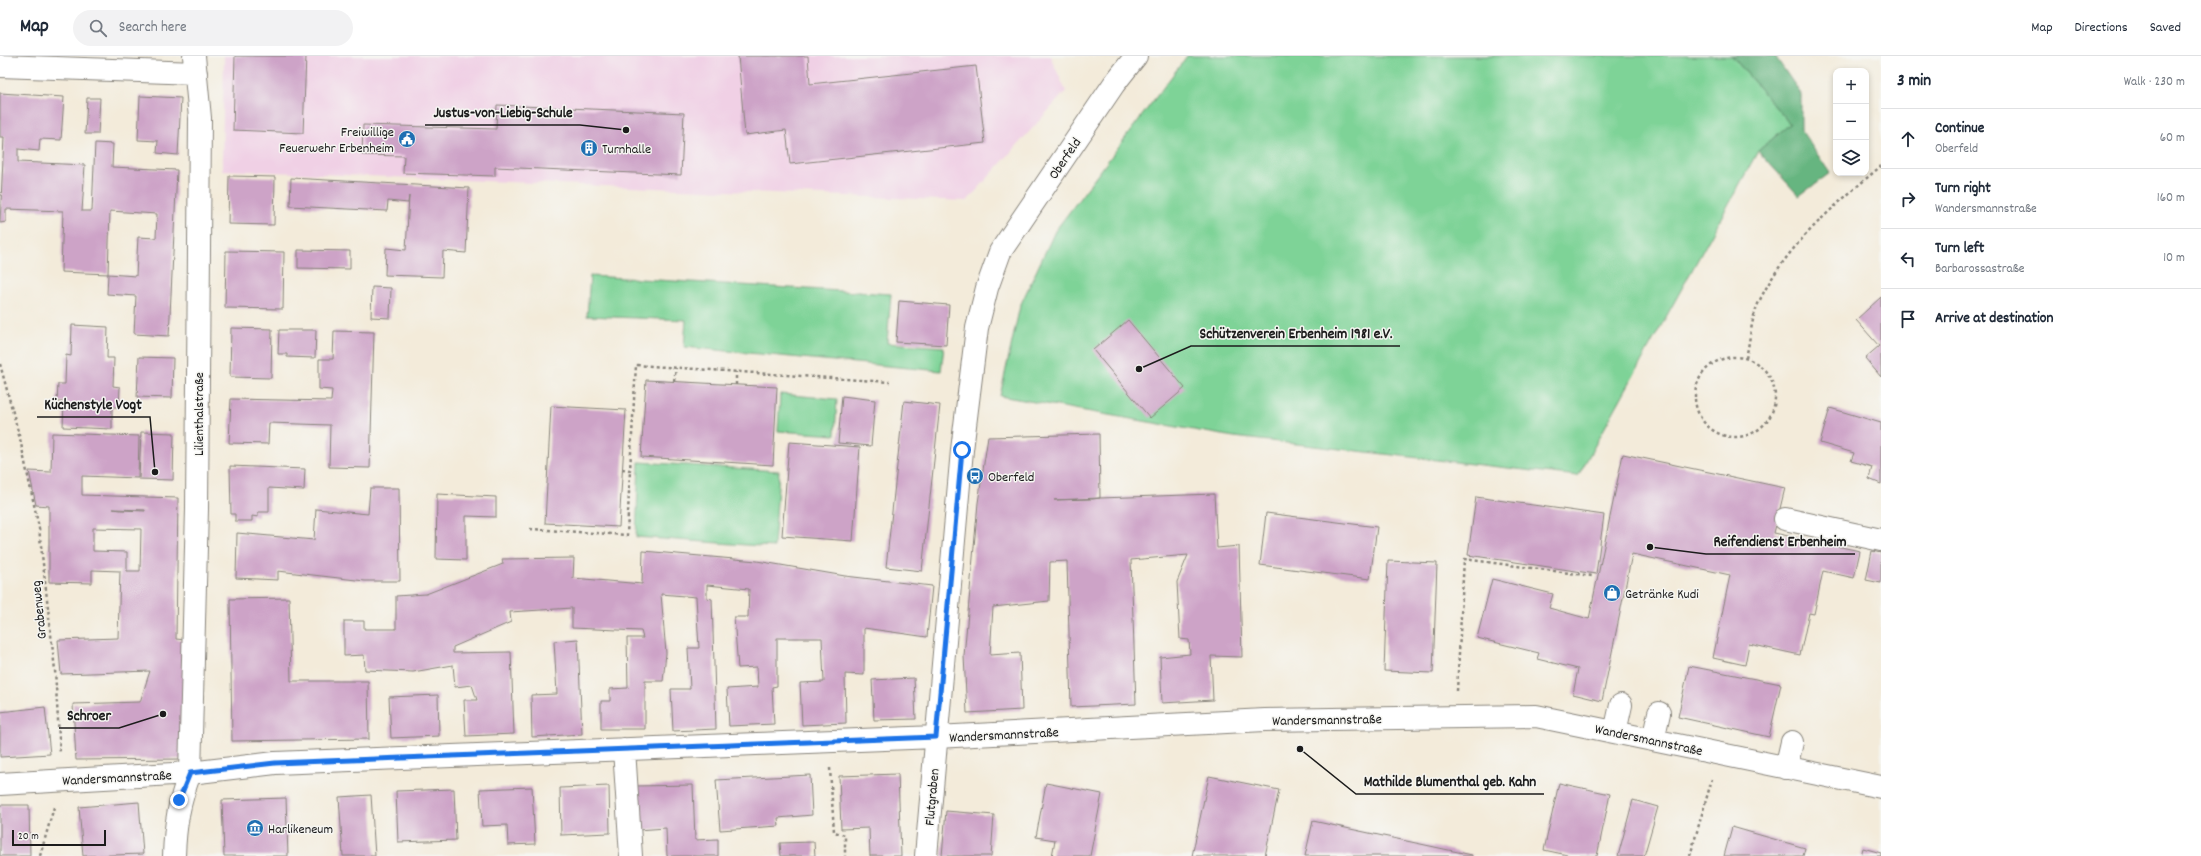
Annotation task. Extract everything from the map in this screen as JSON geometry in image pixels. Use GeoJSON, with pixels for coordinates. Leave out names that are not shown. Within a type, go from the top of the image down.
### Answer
{"type":"FeatureCollection","features":[{"type":"Feature","properties":{"kind":"street","name":"Oberfeld"},"geometry":{"type":"LineString","coordinates":[[936,737],[968,394],[977,328],[987,288],[1000,252],[1114,84],[1136,56]]}},
{"type":"Feature","properties":{"kind":"street"},"geometry":{"type":"LineString","coordinates":[[0,66],[195,64]]}},
{"type":"Feature","properties":{"kind":"street","name":"Lilienthalstraße"},"geometry":{"type":"LineString","coordinates":[[190,773],[198,509],[200,118],[195,64]]}},
{"type":"Feature","properties":{"kind":"street"},"geometry":{"type":"LineString","coordinates":[[1785,519],[1881,540]]}},
{"type":"Feature","properties":{"kind":"street"},"geometry":{"type":"LineString","coordinates":[[1615,732],[1621,705]]}},
{"type":"Feature","properties":{"kind":"street"},"geometry":{"type":"LineString","coordinates":[[1653,740],[1659,713]]}},
{"type":"Feature","properties":{"kind":"street","name":"Wandersmannstraße"},"geometry":{"type":"LineString","coordinates":[[0,784],[190,773],[275,763],[828,742],[1265,720],[1536,716],[1881,787]]}},
{"type":"Feature","properties":{"kind":"street","name":"Flutgraben"},"geometry":{"type":"LineString","coordinates":[[926,856],[936,737]]}},
{"type":"Feature","properties":{"kind":"street"},"geometry":{"type":"LineString","coordinates":[[1786,768],[1792,742]]}},
{"type":"Feature","properties":{"kind":"street"},"geometry":{"type":"LineString","coordinates":[[624,749],[631,856]]}},
{"type":"Feature","properties":{"kind":"street"},"geometry":{"type":"LineString","coordinates":[[174,856],[174,831],[179,800],[190,773]]}},
{"type":"Feature","properties":{"kind":"path"},"geometry":{"type":"LineString","coordinates":[[1746,358],[1758,306],[1777,269],[1802,239],[1847,195],[1881,166]]}},
{"type":"Feature","properties":{"kind":"path"},"geometry":{"type":"LineString","coordinates":[[1733,356],[1746,358],[1758,364],[1768,373],[1774,385],[1776,398],[1773,411],[1766,423],[1756,432],[1744,436],[1730,437],[1718,434],[1703,420],[1695,402],[1695,389],[1700,376],[1708,367],[1720,360],[1733,356]]}},
{"type":"Feature","properties":{"kind":"path","name":"Grabenweg"},"geometry":{"type":"LineString","coordinates":[[0,364],[20,439],[39,528],[55,670],[62,780],[40,856]]}},
{"type":"Feature","properties":{"kind":"path"},"geometry":{"type":"LineString","coordinates":[[530,529],[627,535],[636,365],[890,382]]}},
{"type":"Feature","properties":{"kind":"path"},"geometry":{"type":"LineString","coordinates":[[674,381],[676,368]]}},
{"type":"Feature","properties":{"kind":"path"},"geometry":{"type":"LineString","coordinates":[[736,372],[736,385]]}},
{"type":"Feature","properties":{"kind":"path"},"geometry":{"type":"LineString","coordinates":[[622,469],[630,470]]}},
{"type":"Feature","properties":{"kind":"path"},"geometry":{"type":"LineString","coordinates":[[1455,717],[1464,559],[1592,576]]}},
{"type":"Feature","properties":{"kind":"path"},"geometry":{"type":"LineString","coordinates":[[828,742],[834,832],[845,835],[845,856]]}},
{"type":"Feature","properties":{"kind":"path"},"geometry":{"type":"LineString","coordinates":[[1690,856],[1719,754]]}},
{"type":"Feature","properties":{"kind":"shaded area"},"geometry":{"type":"Polygon","coordinates":[[[224,56],[1050,56],[1066,91],[967,201],[222,170],[224,56]]]}},
{"type":"Feature","properties":{"kind":"green space"},"geometry":{"type":"Polygon","coordinates":[[[1187,56],[1732,56],[1790,124],[1758,151],[1578,476],[1234,437],[1000,396],[1020,306],[1055,231],[1187,56]]]}},
{"type":"Feature","properties":{"kind":"green space"},"geometry":{"type":"Polygon","coordinates":[[[1732,56],[1775,56],[1801,94],[1801,130],[1830,173],[1799,196],[1758,151],[1790,124],[1732,56]]]}},
{"type":"Feature","properties":{"kind":"green space"},"geometry":{"type":"Polygon","coordinates":[[[590,276],[891,294],[887,343],[944,347],[941,371],[684,347],[686,320],[587,316],[590,276]]]}},
{"type":"Feature","properties":{"kind":"green space"},"geometry":{"type":"Polygon","coordinates":[[[780,394],[837,399],[835,435],[778,431],[780,394]]]}},
{"type":"Feature","properties":{"kind":"green space"},"geometry":{"type":"Polygon","coordinates":[[[639,462],[779,471],[774,547],[636,537],[639,462]]]}},
{"type":"Feature","properties":{"kind":"building"},"geometry":{"type":"Polygon","coordinates":[[[235,56],[306,56],[303,133],[233,130],[235,56]]]}},
{"type":"Feature","properties":{"kind":"building"},"geometry":{"type":"Polygon","coordinates":[[[738,56],[808,56],[810,84],[976,66],[985,143],[790,164],[786,130],[745,135],[738,56]]]}},
{"type":"Feature","properties":{"kind":"building"},"geometry":{"type":"Polygon","coordinates":[[[0,93],[64,97],[61,140],[40,139],[39,151],[18,149],[18,162],[85,165],[82,211],[92,211],[95,143],[113,144],[112,167],[177,170],[169,336],[134,334],[136,296],[107,294],[108,274],[61,272],[63,211],[6,209],[6,222],[0,223],[4,137],[0,137],[0,93]],[[110,211],[108,274],[136,276],[138,237],[156,238],[157,214],[110,211]]]}},
{"type":"Feature","properties":{"kind":"building"},"geometry":{"type":"Polygon","coordinates":[[[140,96],[181,98],[178,155],[157,153],[158,141],[138,140],[140,96]]]}},
{"type":"Feature","properties":{"kind":"building"},"geometry":{"type":"Polygon","coordinates":[[[87,98],[100,98],[98,134],[85,134],[87,98]]]}},
{"type":"Feature","properties":{"kind":"building","name":"Turnhalle"},"geometry":{"type":"Polygon","coordinates":[[[497,105],[684,113],[681,175],[495,167],[495,176],[403,173],[404,156],[362,155],[363,125],[496,129],[497,105]]]}},
{"type":"Feature","properties":{"kind":"building"},"geometry":{"type":"Polygon","coordinates":[[[229,176],[275,177],[274,225],[228,224],[229,176]]]}},
{"type":"Feature","properties":{"kind":"building"},"geometry":{"type":"Polygon","coordinates":[[[291,178],[469,188],[466,253],[443,251],[442,277],[385,275],[386,248],[406,250],[409,196],[408,203],[388,201],[387,211],[290,206],[291,178]]]}},
{"type":"Feature","properties":{"kind":"building"},"geometry":{"type":"Polygon","coordinates":[[[298,250],[350,251],[350,269],[298,268],[298,250]]]}},
{"type":"Feature","properties":{"kind":"building"},"geometry":{"type":"Polygon","coordinates":[[[226,251],[284,252],[283,309],[225,308],[226,251]]]}},
{"type":"Feature","properties":{"kind":"building"},"geometry":{"type":"Polygon","coordinates":[[[372,287],[391,288],[390,318],[371,317],[372,287]]]}},
{"type":"Feature","properties":{"kind":"building"},"geometry":{"type":"Polygon","coordinates":[[[1881,297],[1881,377],[1865,358],[1879,346],[1856,320],[1881,297]]]}},
{"type":"Feature","properties":{"kind":"building"},"geometry":{"type":"Polygon","coordinates":[[[899,301],[949,305],[946,345],[896,342],[899,301]]]}},
{"type":"Feature","properties":{"kind":"building"},"geometry":{"type":"Polygon","coordinates":[[[1128,320],[1185,388],[1150,418],[1093,350],[1128,320]]]}},
{"type":"Feature","properties":{"kind":"building"},"geometry":{"type":"Polygon","coordinates":[[[72,325],[108,327],[107,358],[114,358],[113,386],[120,387],[119,407],[112,407],[112,429],[63,427],[64,402],[57,402],[58,384],[65,384],[66,355],[71,356],[72,325]]]}},
{"type":"Feature","properties":{"kind":"building"},"geometry":{"type":"Polygon","coordinates":[[[231,328],[272,329],[271,378],[230,377],[231,328]]]}},
{"type":"Feature","properties":{"kind":"building"},"geometry":{"type":"Polygon","coordinates":[[[279,330],[316,330],[315,358],[287,357],[287,354],[278,354],[279,330]]]}},
{"type":"Feature","properties":{"kind":"building"},"geometry":{"type":"Polygon","coordinates":[[[334,331],[374,332],[370,468],[329,467],[330,425],[269,423],[268,444],[229,443],[231,399],[331,401],[332,390],[319,389],[319,359],[333,359],[334,331]]]}},
{"type":"Feature","properties":{"kind":"building"},"geometry":{"type":"Polygon","coordinates":[[[139,357],[173,358],[172,398],[137,397],[139,357]]]}},
{"type":"Feature","properties":{"kind":"building"},"geometry":{"type":"Polygon","coordinates":[[[646,380],[777,387],[773,465],[641,457],[646,380]]]}},
{"type":"Feature","properties":{"kind":"building"},"geometry":{"type":"Polygon","coordinates":[[[842,396],[875,400],[871,446],[838,443],[842,396]]]}},
{"type":"Feature","properties":{"kind":"building"},"geometry":{"type":"Polygon","coordinates":[[[904,401],[940,405],[922,571],[886,567],[904,401]]]}},
{"type":"Feature","properties":{"kind":"building"},"geometry":{"type":"Polygon","coordinates":[[[551,406],[626,410],[619,527],[545,523],[551,406]]]}},
{"type":"Feature","properties":{"kind":"building"},"geometry":{"type":"Polygon","coordinates":[[[1830,408],[1881,423],[1881,484],[1869,479],[1872,467],[1851,461],[1854,453],[1820,443],[1830,408]]]}},
{"type":"Feature","properties":{"kind":"building"},"geometry":{"type":"Polygon","coordinates":[[[141,432],[174,433],[173,480],[139,479],[141,432]]]}},
{"type":"Feature","properties":{"kind":"building"},"geometry":{"type":"Polygon","coordinates":[[[52,433],[139,436],[138,478],[82,476],[82,495],[178,498],[176,639],[185,640],[185,759],[76,760],[73,704],[140,702],[150,671],[61,674],[58,640],[118,638],[120,571],[92,570],[92,583],[49,582],[49,506],[36,505],[29,471],[51,472],[52,433]],[[113,509],[121,510],[145,511],[145,510],[113,509]],[[93,528],[93,551],[127,552],[127,571],[140,571],[141,529],[93,528]]]}},
{"type":"Feature","properties":{"kind":"building"},"geometry":{"type":"Polygon","coordinates":[[[1099,434],[1100,498],[1214,494],[1217,548],[1239,546],[1242,657],[1211,656],[1213,700],[1162,703],[1160,657],[1190,654],[1189,640],[1180,639],[1177,582],[1188,555],[1131,560],[1136,704],[1071,707],[1067,561],[1050,562],[1049,601],[993,607],[990,655],[1020,653],[1022,710],[967,713],[964,656],[978,503],[988,437],[1099,434]],[[1100,498],[1054,500],[1093,499],[1100,498]]]}},
{"type":"Feature","properties":{"kind":"building"},"geometry":{"type":"Polygon","coordinates":[[[789,442],[860,447],[853,541],[782,536],[789,442]]]}},
{"type":"Feature","properties":{"kind":"building"},"geometry":{"type":"Polygon","coordinates":[[[1623,454],[1785,488],[1774,533],[1860,551],[1854,578],[1823,571],[1814,614],[1809,613],[1800,655],[1749,644],[1745,665],[1713,658],[1730,575],[1632,554],[1602,701],[1573,694],[1578,669],[1537,659],[1539,653],[1477,638],[1492,579],[1553,594],[1549,608],[1589,619],[1623,454]]]}},
{"type":"Feature","properties":{"kind":"building"},"geometry":{"type":"Polygon","coordinates":[[[230,466],[305,469],[304,490],[269,488],[269,512],[258,512],[258,517],[252,516],[252,521],[235,521],[235,514],[231,514],[230,466]]]}},
{"type":"Feature","properties":{"kind":"building"},"geometry":{"type":"Polygon","coordinates":[[[370,488],[399,488],[400,581],[365,581],[278,571],[278,580],[236,578],[237,533],[314,540],[316,509],[368,514],[370,488]]]}},
{"type":"Feature","properties":{"kind":"building"},"geometry":{"type":"Polygon","coordinates":[[[437,494],[496,497],[496,517],[466,516],[466,560],[436,559],[437,494]]]}},
{"type":"Feature","properties":{"kind":"building"},"geometry":{"type":"Polygon","coordinates":[[[1476,497],[1604,515],[1596,574],[1468,555],[1476,497]]]}},
{"type":"Feature","properties":{"kind":"building"},"geometry":{"type":"Polygon","coordinates":[[[1266,513],[1377,527],[1370,579],[1260,565],[1266,513]]]}},
{"type":"Feature","properties":{"kind":"building"},"geometry":{"type":"Polygon","coordinates":[[[643,551],[757,561],[845,576],[932,586],[927,637],[864,628],[864,675],[845,674],[846,723],[802,725],[800,683],[824,682],[822,638],[777,638],[777,686],[772,687],[774,724],[729,726],[727,689],[758,687],[757,667],[738,668],[734,617],[748,617],[749,589],[707,585],[707,598],[712,599],[716,729],[673,731],[671,689],[690,689],[688,648],[699,648],[696,597],[661,594],[666,653],[663,681],[645,681],[645,729],[601,729],[601,701],[610,701],[610,689],[628,688],[627,638],[643,638],[641,631],[572,628],[572,608],[510,612],[511,622],[453,647],[453,653],[511,652],[514,734],[466,736],[464,700],[477,700],[472,685],[455,687],[453,665],[413,672],[365,670],[364,655],[344,656],[344,621],[364,621],[364,629],[396,629],[396,596],[426,594],[503,564],[502,559],[574,558],[573,578],[642,584],[643,551]]]}},
{"type":"Feature","properties":{"kind":"building"},"geometry":{"type":"Polygon","coordinates":[[[1872,551],[1881,553],[1881,583],[1866,580],[1872,551]]]}},
{"type":"Feature","properties":{"kind":"building"},"geometry":{"type":"Polygon","coordinates":[[[1388,561],[1437,563],[1433,673],[1384,671],[1388,561]]]}},
{"type":"Feature","properties":{"kind":"building"},"geometry":{"type":"Polygon","coordinates":[[[289,598],[291,681],[368,681],[369,739],[232,741],[230,599],[289,598]]]}},
{"type":"Feature","properties":{"kind":"building"},"geometry":{"type":"Polygon","coordinates":[[[578,639],[582,734],[532,737],[531,695],[557,694],[554,641],[578,639]]]}},
{"type":"Feature","properties":{"kind":"building"},"geometry":{"type":"Polygon","coordinates":[[[1689,666],[1781,684],[1769,737],[1678,717],[1689,666]]]}},
{"type":"Feature","properties":{"kind":"building"},"geometry":{"type":"Polygon","coordinates":[[[914,678],[916,719],[874,720],[872,680],[914,678]]]}},
{"type":"Feature","properties":{"kind":"building"},"geometry":{"type":"Polygon","coordinates":[[[438,695],[439,736],[391,738],[389,697],[438,695]]]}},
{"type":"Feature","properties":{"kind":"building"},"geometry":{"type":"Polygon","coordinates":[[[45,707],[50,754],[0,757],[0,712],[45,707]]]}},
{"type":"Feature","properties":{"kind":"building"},"geometry":{"type":"Polygon","coordinates":[[[898,774],[901,856],[870,856],[869,828],[841,829],[839,776],[898,774]]]}},
{"type":"Feature","properties":{"kind":"building"},"geometry":{"type":"Polygon","coordinates":[[[810,775],[812,815],[778,818],[779,826],[720,830],[716,780],[810,775]]]}},
{"type":"Feature","properties":{"kind":"building"},"geometry":{"type":"Polygon","coordinates":[[[1209,776],[1279,790],[1265,856],[1192,856],[1209,776]]]}},
{"type":"Feature","properties":{"kind":"building"},"geometry":{"type":"Polygon","coordinates":[[[1046,783],[1102,794],[1090,856],[1052,856],[1055,840],[1036,837],[1046,783]]]}},
{"type":"Feature","properties":{"kind":"building"},"geometry":{"type":"Polygon","coordinates":[[[1559,783],[1610,794],[1597,856],[1572,856],[1544,850],[1559,783]]]}},
{"type":"Feature","properties":{"kind":"building"},"geometry":{"type":"Polygon","coordinates":[[[693,785],[695,840],[718,839],[718,856],[667,856],[666,828],[638,830],[636,786],[693,785]]]}},
{"type":"Feature","properties":{"kind":"building"},"geometry":{"type":"Polygon","coordinates":[[[609,786],[610,833],[561,835],[560,788],[609,786]]]}},
{"type":"Feature","properties":{"kind":"building"},"geometry":{"type":"Polygon","coordinates":[[[532,787],[535,844],[508,845],[507,825],[482,826],[480,789],[532,787]]]}},
{"type":"Feature","properties":{"kind":"building"},"geometry":{"type":"Polygon","coordinates":[[[454,789],[456,840],[398,842],[396,791],[454,789]]]}},
{"type":"Feature","properties":{"kind":"building"},"geometry":{"type":"Polygon","coordinates":[[[371,795],[375,856],[343,856],[339,797],[371,795]]]}},
{"type":"Feature","properties":{"kind":"building","name":"Harlikeneum"},"geometry":{"type":"Polygon","coordinates":[[[286,798],[288,856],[224,856],[222,800],[286,798]]]}},
{"type":"Feature","properties":{"kind":"building"},"geometry":{"type":"Polygon","coordinates":[[[1633,800],[1658,807],[1644,856],[1618,856],[1633,800]]]}},
{"type":"Feature","properties":{"kind":"building"},"geometry":{"type":"Polygon","coordinates":[[[139,802],[143,854],[83,856],[79,807],[139,802]]]}},
{"type":"Feature","properties":{"kind":"building"},"geometry":{"type":"Polygon","coordinates":[[[0,805],[29,805],[30,856],[0,856],[0,805]]]}},
{"type":"Feature","properties":{"kind":"building"},"geometry":{"type":"Polygon","coordinates":[[[946,811],[994,815],[991,856],[942,856],[946,811]]]}},
{"type":"Feature","properties":{"kind":"building"},"geometry":{"type":"Polygon","coordinates":[[[1313,821],[1472,855],[1472,856],[1305,856],[1313,821]]]}},
{"type":"Feature","properties":{"kind":"building"},"geometry":{"type":"Polygon","coordinates":[[[1732,827],[1805,848],[1803,856],[1724,856],[1732,827]]]}},
{"type":"Feature","properties":{"kind":"building"},"geometry":{"type":"Polygon","coordinates":[[[814,842],[815,856],[781,856],[780,843],[814,842]]]}},
{"type":"Feature","properties":{"kind":"building"},"geometry":{"type":"Polygon","coordinates":[[[1863,848],[1881,853],[1881,856],[1861,856],[1863,848]]]}},
{"type":"Feature","properties":{"kind":"place","name":"Justus-von-Liebig-Schule"},"geometry":{"type":"Point","coordinates":[626,130]}},
{"type":"Feature","properties":{"kind":"place","name":"Freiwillige Feuerwehr Erbenheim"},"geometry":{"type":"Point","coordinates":[407,139]}},
{"type":"Feature","properties":{"kind":"place","name":"Turnhalle"},"geometry":{"type":"Point","coordinates":[589,148]}},
{"type":"Feature","properties":{"kind":"place","name":"Schützenverein Erbenheim 1981 e.V."},"geometry":{"type":"Point","coordinates":[1139,369]}},
{"type":"Feature","properties":{"kind":"place","name":"Küchenstyle Vogt"},"geometry":{"type":"Point","coordinates":[155,472]}},
{"type":"Feature","properties":{"kind":"place","name":"Oberfeld"},"geometry":{"type":"Point","coordinates":[975,476]}},
{"type":"Feature","properties":{"kind":"place","name":"Reifendienst Erbenheim"},"geometry":{"type":"Point","coordinates":[1650,547]}},
{"type":"Feature","properties":{"kind":"place","name":"Getränke Kudi"},"geometry":{"type":"Point","coordinates":[1612,593]}},
{"type":"Feature","properties":{"kind":"place","name":"Schroer"},"geometry":{"type":"Point","coordinates":[163,714]}},
{"type":"Feature","properties":{"kind":"place","name":"Mathilde Blumenthal geb. Kahn"},"geometry":{"type":"Point","coordinates":[1300,749]}},
{"type":"Feature","properties":{"kind":"place","name":"Harlikeneum"},"geometry":{"type":"Point","coordinates":[255,828]}},
{"type":"Feature","properties":{"kind":"route"},"geometry":{"type":"LineString","coordinates":[[179,800],[190,773],[218,768],[275,763],[936,737],[962,450]]}}]}
